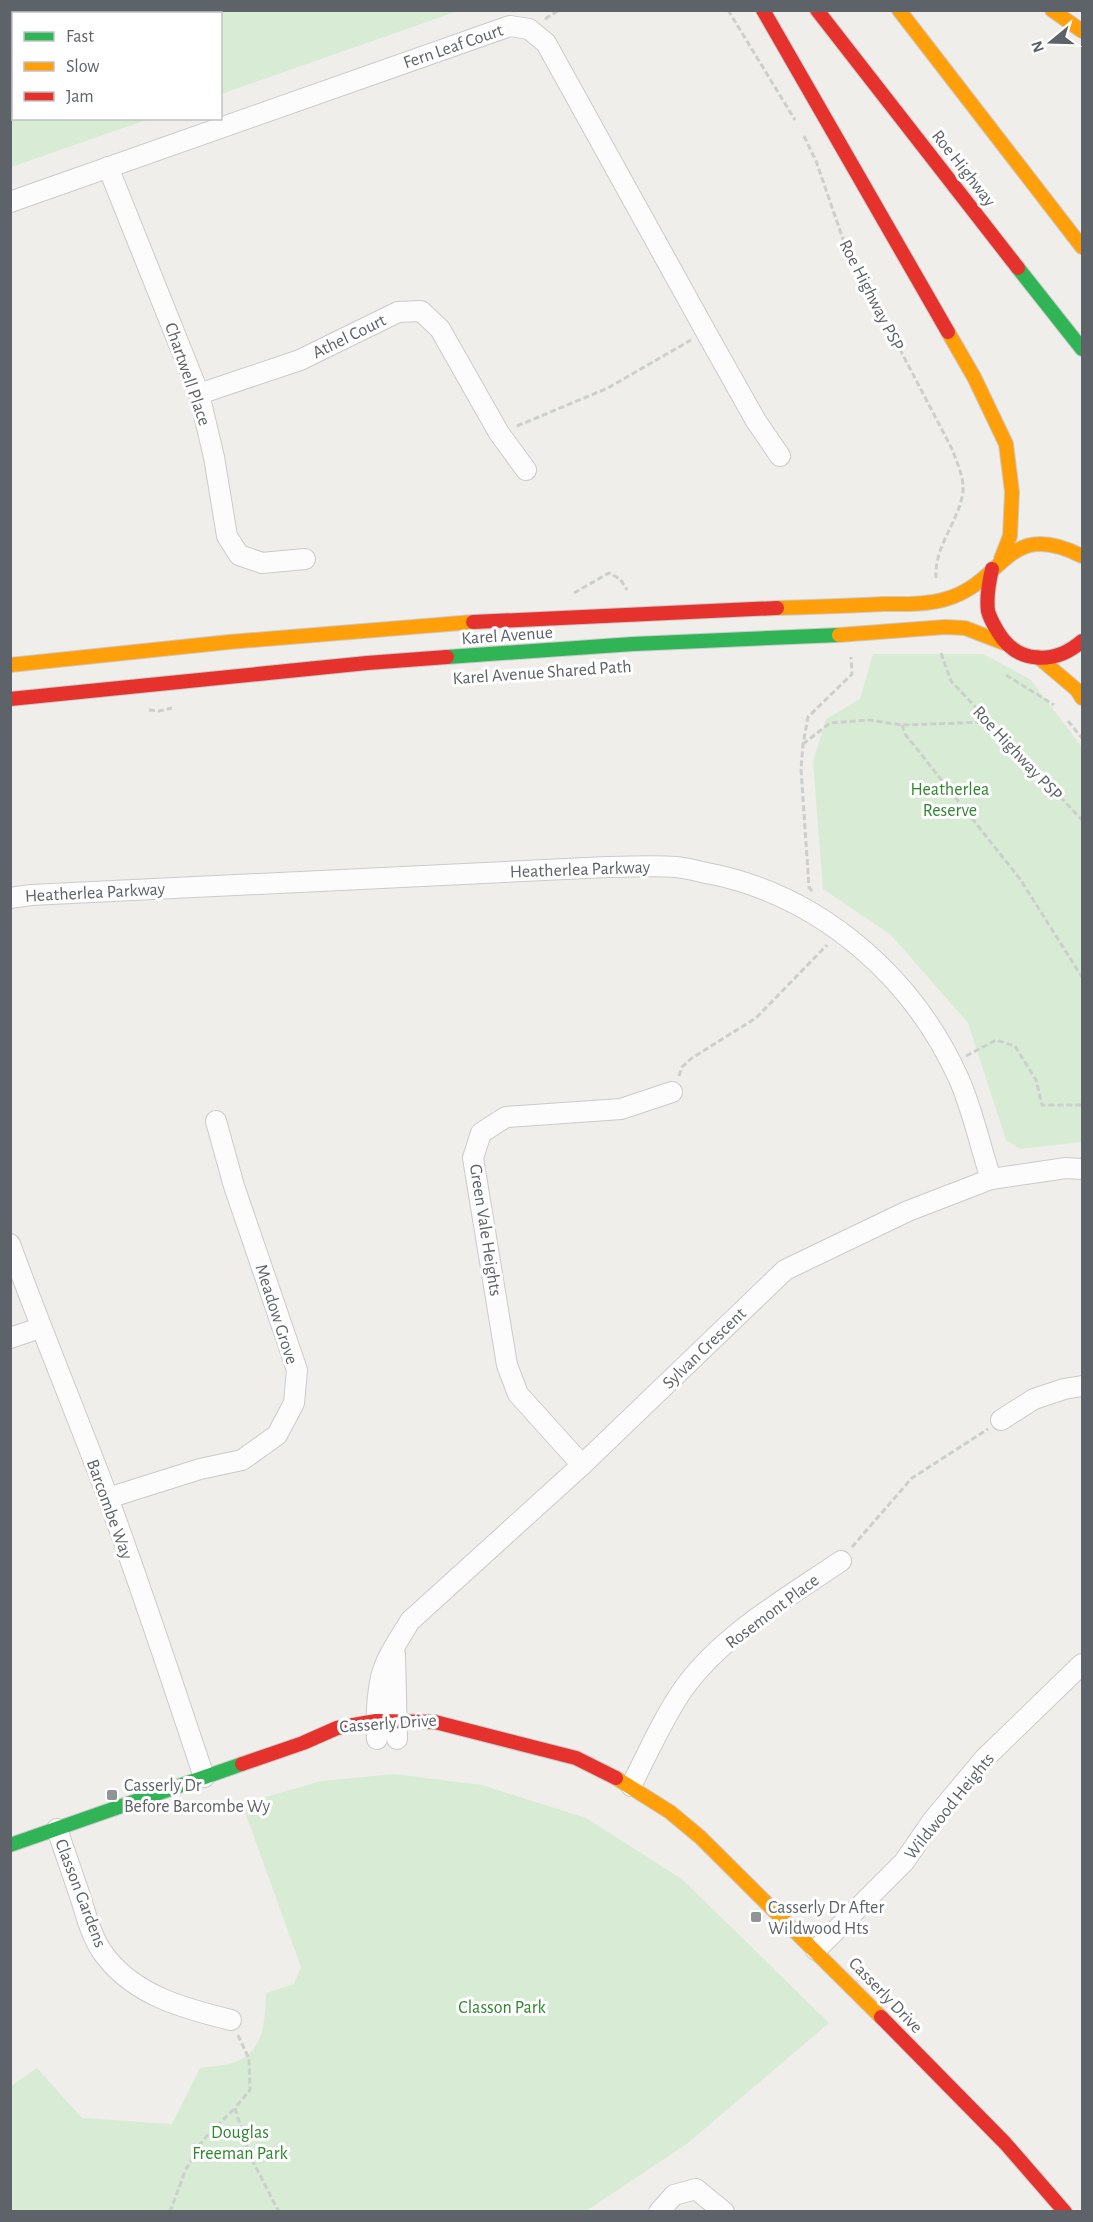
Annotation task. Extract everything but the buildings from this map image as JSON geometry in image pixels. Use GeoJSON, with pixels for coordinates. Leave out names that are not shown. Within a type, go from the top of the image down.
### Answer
{"type":"FeatureCollection","features":[{"type":"Feature","properties":{"kind":"main road"},"geometry":{"type":"LineString","coordinates":[[763,10],[974,377],[1006,444],[1012,492],[1010,536],[996,564],[988,588],[988,608],[992,622],[1004,643]]}},
{"type":"Feature","properties":{"kind":"main road","name":"Roe Highway"},"geometry":{"type":"LineString","coordinates":[[817,10],[1083,349]]}},
{"type":"Feature","properties":{"kind":"main road"},"geometry":{"type":"LineString","coordinates":[[899,10],[1083,247]]}},
{"type":"Feature","properties":{"kind":"main road"},"geometry":{"type":"LineString","coordinates":[[1052,10],[1083,31]]}},
{"type":"Feature","properties":{"kind":"main road","name":"Karel Avenue"},"geometry":{"type":"LineString","coordinates":[[10,664],[146,649],[450,624],[735,609],[928,603],[944,600],[969,589],[996,564],[1024,545],[1055,545],[1083,556]]}},
{"type":"Feature","properties":{"kind":"main road","name":"Karel Avenue"},"geometry":{"type":"LineString","coordinates":[[10,699],[172,670],[446,657],[633,644],[809,637],[945,627],[965,628],[1004,643],[1021,655],[1038,657],[1065,653],[1083,641]]}},
{"type":"Feature","properties":{"kind":"main road"},"geometry":{"type":"LineString","coordinates":[[1038,657],[1077,690],[1083,698]]}},
{"type":"Feature","properties":{"kind":"main road"},"geometry":{"type":"LineString","coordinates":[[49,660],[82,670],[172,670]]}},
{"type":"Feature","properties":{"kind":"main road","name":"Casserly Drive"},"geometry":{"type":"LineString","coordinates":[[10,1845],[303,1743],[337,1728],[388,1734],[435,1722],[576,1758],[631,1786],[670,1812],[700,1837],[816,1950],[1005,2143],[1065,2211]]}},
{"type":"Feature","properties":{"kind":"main road","name":"Casserly Drive"},"geometry":{"type":"LineString","coordinates":[[439,1739],[474,1731]]}},
{"type":"Feature","properties":{"kind":"main road","name":"Casserly Drive"},"geometry":{"type":"LineString","coordinates":[[303,1743],[331,1744]]}},
{"type":"Feature","properties":{"kind":"street","name":"Fern Leaf Court"},"geometry":{"type":"LineString","coordinates":[[10,201],[510,26],[529,29],[546,43],[756,421],[780,456]]}},
{"type":"Feature","properties":{"kind":"street","name":"Chartwell Place"},"geometry":{"type":"LineString","coordinates":[[108,167],[198,394],[214,457],[227,536],[240,555],[262,563],[305,559]]}},
{"type":"Feature","properties":{"kind":"street","name":"Athel Court"},"geometry":{"type":"LineString","coordinates":[[198,394],[300,360],[398,312],[421,311],[440,329],[499,433],[526,470]]}},
{"type":"Feature","properties":{"kind":"street","name":"Heatherlea Parkway"},"geometry":{"type":"LineString","coordinates":[[10,898],[31,895],[596,867],[677,867],[738,880],[795,902],[841,931],[899,984],[933,1029],[951,1063],[959,1080],[991,1179]]}},
{"type":"Feature","properties":{"kind":"street","name":"Green Vale Heights"},"geometry":{"type":"LineString","coordinates":[[582,1465],[518,1394],[507,1365],[473,1158],[480,1133],[506,1117],[621,1108],[672,1092]]}},
{"type":"Feature","properties":{"kind":"street","name":"Meadow Grove"},"geometry":{"type":"LineString","coordinates":[[108,1498],[200,1469],[242,1460],[277,1435],[294,1404],[297,1370],[234,1186],[216,1120]]}},
{"type":"Feature","properties":{"kind":"street","name":"Sylvan Crescent"},"geometry":{"type":"LineString","coordinates":[[388,1734],[381,1676],[410,1621],[582,1465],[785,1270],[908,1210],[991,1179],[1066,1168],[1083,1169]]}},
{"type":"Feature","properties":{"kind":"street","name":"Barcombe Way"},"geometry":{"type":"LineString","coordinates":[[10,1244],[40,1328],[108,1498],[204,1777]]}},
{"type":"Feature","properties":{"kind":"street"},"geometry":{"type":"LineString","coordinates":[[10,1338],[40,1328]]}},
{"type":"Feature","properties":{"kind":"street"},"geometry":{"type":"LineString","coordinates":[[1001,1420],[1034,1399],[1083,1386]]}},
{"type":"Feature","properties":{"kind":"street","name":"Rosemont Place"},"geometry":{"type":"LineString","coordinates":[[631,1786],[669,1712],[698,1671],[737,1633],[841,1561]]}},
{"type":"Feature","properties":{"kind":"street","name":"Wildwood Heights"},"geometry":{"type":"LineString","coordinates":[[816,1950],[904,1862],[933,1820],[984,1759],[1083,1664]]}},
{"type":"Feature","properties":{"kind":"street","name":"Classon Gardens"},"geometry":{"type":"LineString","coordinates":[[57,1829],[93,1935],[105,1957],[121,1974],[160,1998],[199,2012],[231,2020]]}},
{"type":"Feature","properties":{"kind":"street"},"geometry":{"type":"LineString","coordinates":[[659,2211],[674,2195],[696,2190],[724,2211]]}},
{"type":"Feature","properties":{"kind":"path"},"geometry":{"type":"LineString","coordinates":[[728,10],[797,123]]}},
{"type":"Feature","properties":{"kind":"path","name":"Roe Highway PSP"},"geometry":{"type":"LineString","coordinates":[[803,133],[816,161],[844,242],[953,451],[962,474],[962,497],[936,559],[936,580]]}},
{"type":"Feature","properties":{"kind":"path"},"geometry":{"type":"LineString","coordinates":[[499,433],[608,388],[683,345]]}},
{"type":"Feature","properties":{"kind":"path","name":"Roe Highway PSP"},"geometry":{"type":"LineString","coordinates":[[941,653],[951,681],[1083,820]]}},
{"type":"Feature","properties":{"kind":"path"},"geometry":{"type":"LineString","coordinates":[[814,893],[809,887],[801,769],[803,744],[808,717],[852,674],[851,655],[843,656]]}},
{"type":"Feature","properties":{"kind":"path"},"geometry":{"type":"LineString","coordinates":[[997,669],[1058,708]]}},
{"type":"Feature","properties":{"kind":"path"},"geometry":{"type":"LineString","coordinates":[[148,710],[159,711],[176,707]]}},
{"type":"Feature","properties":{"kind":"path"},"geometry":{"type":"LineString","coordinates":[[1064,716],[1083,738]]}},
{"type":"Feature","properties":{"kind":"path"},"geometry":{"type":"LineString","coordinates":[[803,744],[830,723],[869,720],[902,725],[989,722]]}},
{"type":"Feature","properties":{"kind":"path"},"geometry":{"type":"LineString","coordinates":[[902,725],[905,734],[1020,879],[1083,977]]}},
{"type":"Feature","properties":{"kind":"path"},"geometry":{"type":"LineString","coordinates":[[672,1092],[682,1067],[704,1050],[756,1018],[841,931]]}},
{"type":"Feature","properties":{"kind":"path"},"geometry":{"type":"LineString","coordinates":[[951,1063],[996,1041],[1006,1043],[1015,1046],[1036,1080],[1042,1105],[1083,1105]]}},
{"type":"Feature","properties":{"kind":"path"},"geometry":{"type":"LineString","coordinates":[[841,1561],[912,1478],[1001,1420]]}},
{"type":"Feature","properties":{"kind":"path"},"geometry":{"type":"LineString","coordinates":[[170,2211],[186,2171],[203,2139],[250,2090],[249,2059],[231,2020]]}},
{"type":"Feature","properties":{"kind":"path"},"geometry":{"type":"LineString","coordinates":[[235,2108],[249,2154],[279,2211]]}},
{"type":"Feature","properties":{"kind":"green space"},"geometry":{"type":"Polygon","coordinates":[[[11,10],[458,11],[222,94],[222,12],[12,12],[12,120],[146,120],[11,167],[11,10]]]}},
{"type":"Feature","properties":{"kind":"green space","name":"Heatherlea Reserve"},"geometry":{"type":"Polygon","coordinates":[[[873,654],[983,654],[1030,679],[1082,747],[1082,1142],[1020,1149],[1006,1140],[968,1023],[891,935],[823,889],[813,762],[826,719],[860,699],[873,654]]]}},
{"type":"Feature","properties":{"kind":"green space","name":"Classon Park"},"geometry":{"type":"Polygon","coordinates":[[[394,1774],[482,1785],[586,1818],[682,1879],[829,2023],[688,2143],[586,2211],[11,2211],[11,2086],[37,2068],[82,2118],[172,2124],[200,2068],[228,2064],[246,2056],[253,2049],[262,2032],[266,1993],[294,1984],[301,1967],[242,1804],[321,1781],[394,1774]]]}},
{"type":"Feature","properties":{"kind":"traffic: fast"},"geometry":{"type":"LineString","coordinates":[[1018,268],[1082,349]]}},
{"type":"Feature","properties":{"kind":"traffic: fast"},"geometry":{"type":"LineString","coordinates":[[447,657],[633,644],[839,635]]}},
{"type":"Feature","properties":{"kind":"traffic: fast"},"geometry":{"type":"LineString","coordinates":[[10,1845],[242,1764]]}},
{"type":"Feature","properties":{"kind":"traffic: slow"},"geometry":{"type":"LineString","coordinates":[[899,10],[1082,247]]}},
{"type":"Feature","properties":{"kind":"traffic: slow"},"geometry":{"type":"LineString","coordinates":[[1052,10],[1082,31]]}},
{"type":"Feature","properties":{"kind":"traffic: slow"},"geometry":{"type":"LineString","coordinates":[[948,332],[974,377],[1006,444],[1012,492],[1010,536],[1001,559]]}},
{"type":"Feature","properties":{"kind":"traffic: slow"},"geometry":{"type":"LineString","coordinates":[[777,608],[931,602],[946,599],[966,590],[1021,548],[1037,544],[1057,546],[1082,556]]}},
{"type":"Feature","properties":{"kind":"traffic: slow"},"geometry":{"type":"LineString","coordinates":[[10,665],[229,642],[473,622]]}},
{"type":"Feature","properties":{"kind":"traffic: slow"},"geometry":{"type":"LineString","coordinates":[[839,635],[945,627],[965,628],[1004,643]]}},
{"type":"Feature","properties":{"kind":"traffic: slow"},"geometry":{"type":"LineString","coordinates":[[1038,657],[1077,690],[1082,698]]}},
{"type":"Feature","properties":{"kind":"traffic: slow"},"geometry":{"type":"LineString","coordinates":[[616,1778],[670,1812],[700,1837],[881,2017]]}},
{"type":"Feature","properties":{"kind":"traffic: jam"},"geometry":{"type":"LineString","coordinates":[[763,10],[948,332]]}},
{"type":"Feature","properties":{"kind":"traffic: jam"},"geometry":{"type":"LineString","coordinates":[[817,10],[1018,268]]}},
{"type":"Feature","properties":{"kind":"traffic: jam"},"geometry":{"type":"LineString","coordinates":[[992,569],[988,611],[1006,643],[1015,650],[1037,658],[1060,654],[1082,641]]}},
{"type":"Feature","properties":{"kind":"traffic: jam"},"geometry":{"type":"LineString","coordinates":[[473,622],[777,608]]}},
{"type":"Feature","properties":{"kind":"traffic: jam"},"geometry":{"type":"LineString","coordinates":[[10,699],[447,657]]}},
{"type":"Feature","properties":{"kind":"traffic: jam"},"geometry":{"type":"LineString","coordinates":[[242,1764],[303,1743],[337,1728],[376,1721],[435,1722],[576,1758],[616,1778]]}},
{"type":"Feature","properties":{"kind":"traffic: jam"},"geometry":{"type":"LineString","coordinates":[[881,2017],[1005,2143],[1065,2212]]}},
{"type":"Feature","properties":{"kind":"place","name":"Casserly Dr Before Barcombe Wy"},"geometry":{"type":"Point","coordinates":[112,1795]}},
{"type":"Feature","properties":{"kind":"place","name":"Casserly Dr After Wildwood Hts"},"geometry":{"type":"Point","coordinates":[756,1917]}},
{"type":"Feature","properties":{"kind":"park label","name":"Douglas Freeman Park"},"geometry":{"type":"Point","coordinates":[240,2142]}}]}
